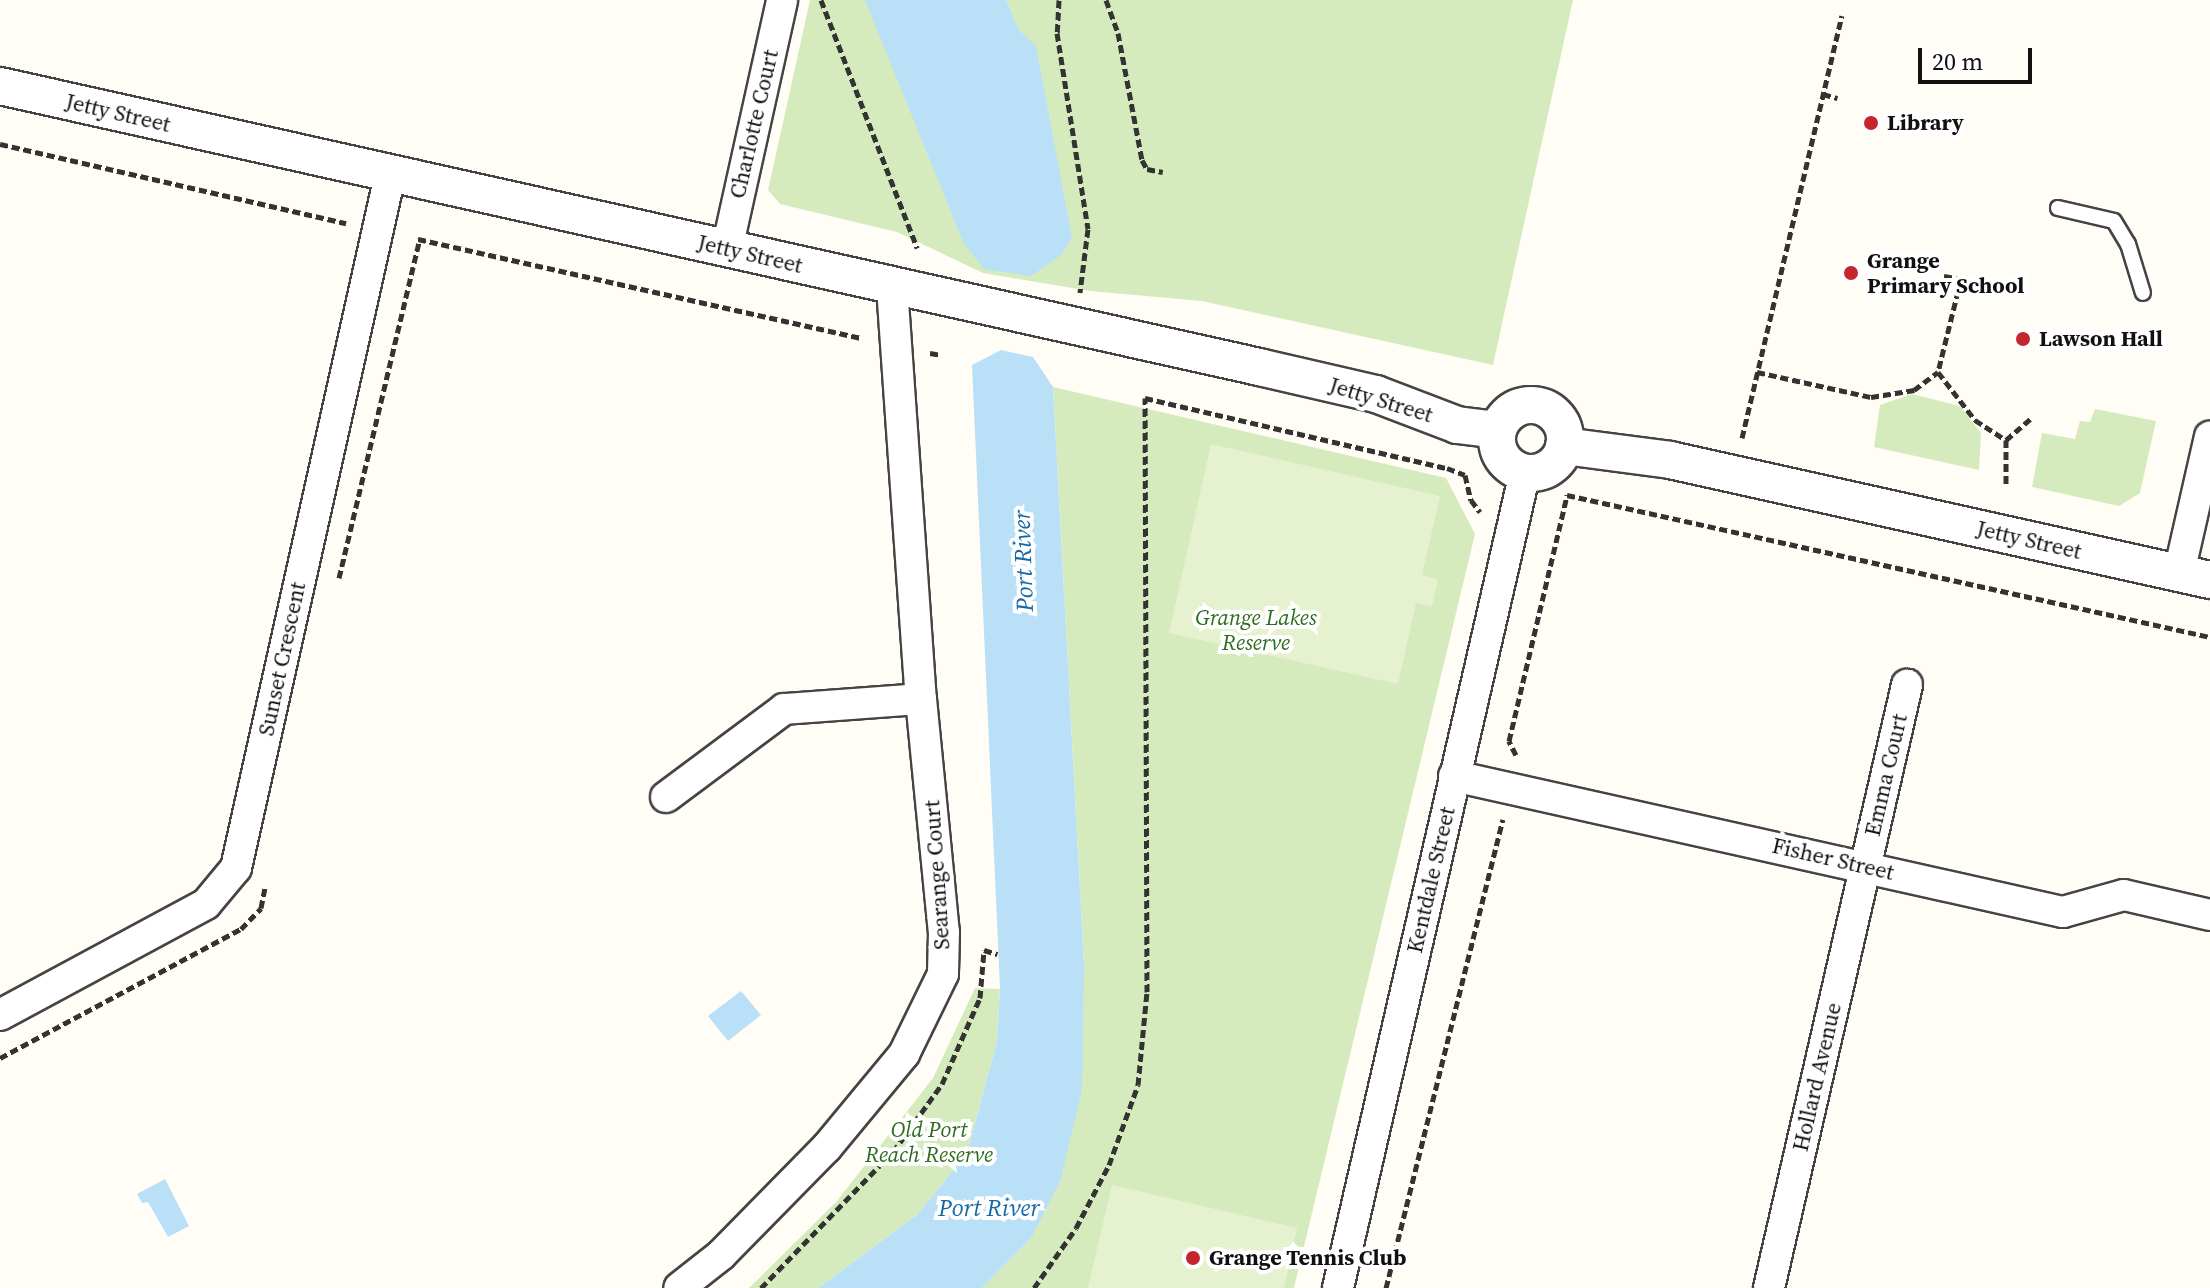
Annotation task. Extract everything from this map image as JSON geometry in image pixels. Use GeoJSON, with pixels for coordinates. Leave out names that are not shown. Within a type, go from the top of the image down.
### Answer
{"type":"FeatureCollection","features":[{"type":"Feature","properties":{"kind":"street","name":"Charlotte Court"},"geometry":{"type":"LineString","coordinates":[[727,249],[782,0]]}},
{"type":"Feature","properties":{"kind":"street","name":"Jetty Street"},"geometry":{"type":"LineString","coordinates":[[0,86],[1376,394],[1457,425],[1498,430]]}},
{"type":"Feature","properties":{"kind":"street","name":"Sunset Crescent"},"geometry":{"type":"LineString","coordinates":[[0,1015],[206,904],[236,868],[390,175]]}},
{"type":"Feature","properties":{"kind":"street","name":"Searange Court"},"geometry":{"type":"LineString","coordinates":[[679,1288],[721,1255],[827,1147],[904,1054],[943,974],[944,932],[921,699],[892,287]]}},
{"type":"Feature","properties":{"kind":"street"},"geometry":{"type":"LineString","coordinates":[[1521,406],[1545,407],[1562,423],[1564,446],[1554,464],[1525,472],[1500,452],[1498,430],[1521,406]]}},
{"type":"Feature","properties":{"kind":"street"},"geometry":{"type":"LineString","coordinates":[[2194,577],[2210,436]]}},
{"type":"Feature","properties":{"kind":"street","name":"Jetty Street"},"geometry":{"type":"LineString","coordinates":[[1564,446],[1733,474],[2194,577]]}},
{"type":"Feature","properties":{"kind":"street","name":"Kentdale Street"},"geometry":{"type":"LineString","coordinates":[[1338,1288],[1525,472]]}},
{"type":"Feature","properties":{"kind":"street","name":"Emma Court"},"geometry":{"type":"LineString","coordinates":[[1865,866],[1907,685]]}},
{"type":"Feature","properties":{"kind":"street"},"geometry":{"type":"LineString","coordinates":[[666,797],[784,709],[921,699]]}},
{"type":"Feature","properties":{"kind":"street","name":"Fisher Street"},"geometry":{"type":"LineString","coordinates":[[1454,776],[2063,912],[2124,895],[2210,915]]}},
{"type":"Feature","properties":{"kind":"street","name":"Hollard Avenue"},"geometry":{"type":"LineString","coordinates":[[1769,1288],[1865,866]]}},
{"type":"Feature","properties":{"kind":"lane"},"geometry":{"type":"LineString","coordinates":[[2058,208],[2114,221],[2128,244],[2143,293]]}},
{"type":"Feature","properties":{"kind":"path"},"geometry":{"type":"LineString","coordinates":[[821,0],[917,248]]}},
{"type":"Feature","properties":{"kind":"path"},"geometry":{"type":"LineString","coordinates":[[1059,0],[1057,33],[1088,229],[1079,299]]}},
{"type":"Feature","properties":{"kind":"path"},"geometry":{"type":"LineString","coordinates":[[1106,0],[1118,33],[1142,160],[1147,169],[1163,172]]}},
{"type":"Feature","properties":{"kind":"path"},"geometry":{"type":"LineString","coordinates":[[1733,474],[1842,16]]}},
{"type":"Feature","properties":{"kind":"path"},"geometry":{"type":"LineString","coordinates":[[1823,94],[1837,98]]}},
{"type":"Feature","properties":{"kind":"path"},"geometry":{"type":"LineString","coordinates":[[0,144],[941,355]]}},
{"type":"Feature","properties":{"kind":"path"},"geometry":{"type":"LineString","coordinates":[[1757,372],[1871,397],[1914,390],[1938,372],[1961,279],[1944,276]]}},
{"type":"Feature","properties":{"kind":"path"},"geometry":{"type":"LineString","coordinates":[[1938,372],[1975,420],[2006,440]]}},
{"type":"Feature","properties":{"kind":"path"},"geometry":{"type":"LineString","coordinates":[[1034,1288],[1076,1228],[1109,1165],[1138,1085],[1147,992],[1145,398],[1447,468],[1465,475],[1471,500],[1485,518]]}},
{"type":"Feature","properties":{"kind":"path"},"geometry":{"type":"LineString","coordinates":[[2006,487],[2006,440],[2032,417]]}},
{"type":"Feature","properties":{"kind":"path"},"geometry":{"type":"LineString","coordinates":[[1386,1288],[1518,760],[1509,741],[1567,495],[2210,637]]}},
{"type":"Feature","properties":{"kind":"path"},"geometry":{"type":"LineString","coordinates":[[761,1288],[893,1152],[942,1084],[980,998],[984,950],[997,954]]}},
{"type":"Feature","properties":{"kind":"green space"},"geometry":{"type":"Polygon","coordinates":[[[810,0],[1573,0],[1493,365],[1202,301],[1090,291],[983,273],[897,232],[780,204],[768,190],[810,0]]]}},
{"type":"Feature","properties":{"kind":"green space","name":"Grange Lakes Reserve"},"geometry":{"type":"Polygon","coordinates":[[[1053,387],[1446,478],[1475,534],[1294,1288],[982,1288],[1031,1238],[1084,965],[1053,387]]]}},
{"type":"Feature","properties":{"kind":"green space"},"geometry":{"type":"Polygon","coordinates":[[[1912,394],[1960,406],[1981,433],[1979,470],[1874,447],[1880,405],[1912,394]]]}},
{"type":"Feature","properties":{"kind":"green space"},"geometry":{"type":"Polygon","coordinates":[[[2095,409],[2156,421],[2140,493],[2119,506],[2032,487],[2042,433],[2075,439],[2080,421],[2090,422],[2095,409]]]}},
{"type":"Feature","properties":{"kind":"green space"},"geometry":{"type":"Polygon","coordinates":[[[1211,444],[1440,496],[1422,575],[1438,580],[1432,606],[1416,603],[1398,684],[1169,633],[1211,444]]]}},
{"type":"Feature","properties":{"kind":"green space","name":"Old Port Reach Reserve"},"geometry":{"type":"Polygon","coordinates":[[[975,988],[1000,989],[997,1041],[967,1153],[917,1215],[818,1288],[749,1288],[837,1201],[933,1078],[975,988]]]}},
{"type":"Feature","properties":{"kind":"green space","name":"Grange Tennis Club"},"geometry":{"type":"Polygon","coordinates":[[[1112,1185],[1297,1228],[1284,1288],[1088,1288],[1112,1185]]]}},
{"type":"Feature","properties":{"kind":"water"},"geometry":{"type":"Polygon","coordinates":[[[865,0],[1006,0],[1019,30],[1036,46],[1072,238],[1061,255],[1031,276],[984,269],[963,242],[865,0]]]}},
{"type":"Feature","properties":{"kind":"water","name":"Port River"},"geometry":{"type":"Polygon","coordinates":[[[1001,350],[1033,357],[1053,387],[1084,965],[1082,1090],[1060,1182],[1031,1238],[982,1288],[818,1288],[917,1215],[967,1153],[997,1041],[1000,989],[972,365],[1001,350]]]}},
{"type":"Feature","properties":{"kind":"water"},"geometry":{"type":"Polygon","coordinates":[[[741,991],[761,1015],[728,1041],[708,1016],[741,991]]]}},
{"type":"Feature","properties":{"kind":"water"},"geometry":{"type":"Polygon","coordinates":[[[165,1179],[189,1226],[168,1237],[148,1202],[142,1203],[137,1194],[165,1179]]]}},
{"type":"Feature","properties":{"kind":"place","name":"Library"},"geometry":{"type":"Point","coordinates":[1871,123]}},
{"type":"Feature","properties":{"kind":"place","name":"Grange Primary School"},"geometry":{"type":"Point","coordinates":[1851,273]}},
{"type":"Feature","properties":{"kind":"place","name":"Lawson Hall"},"geometry":{"type":"Point","coordinates":[2023,339]}},
{"type":"Feature","properties":{"kind":"place","name":"Grange Tennis Club"},"geometry":{"type":"Point","coordinates":[1193,1258]}}]}
